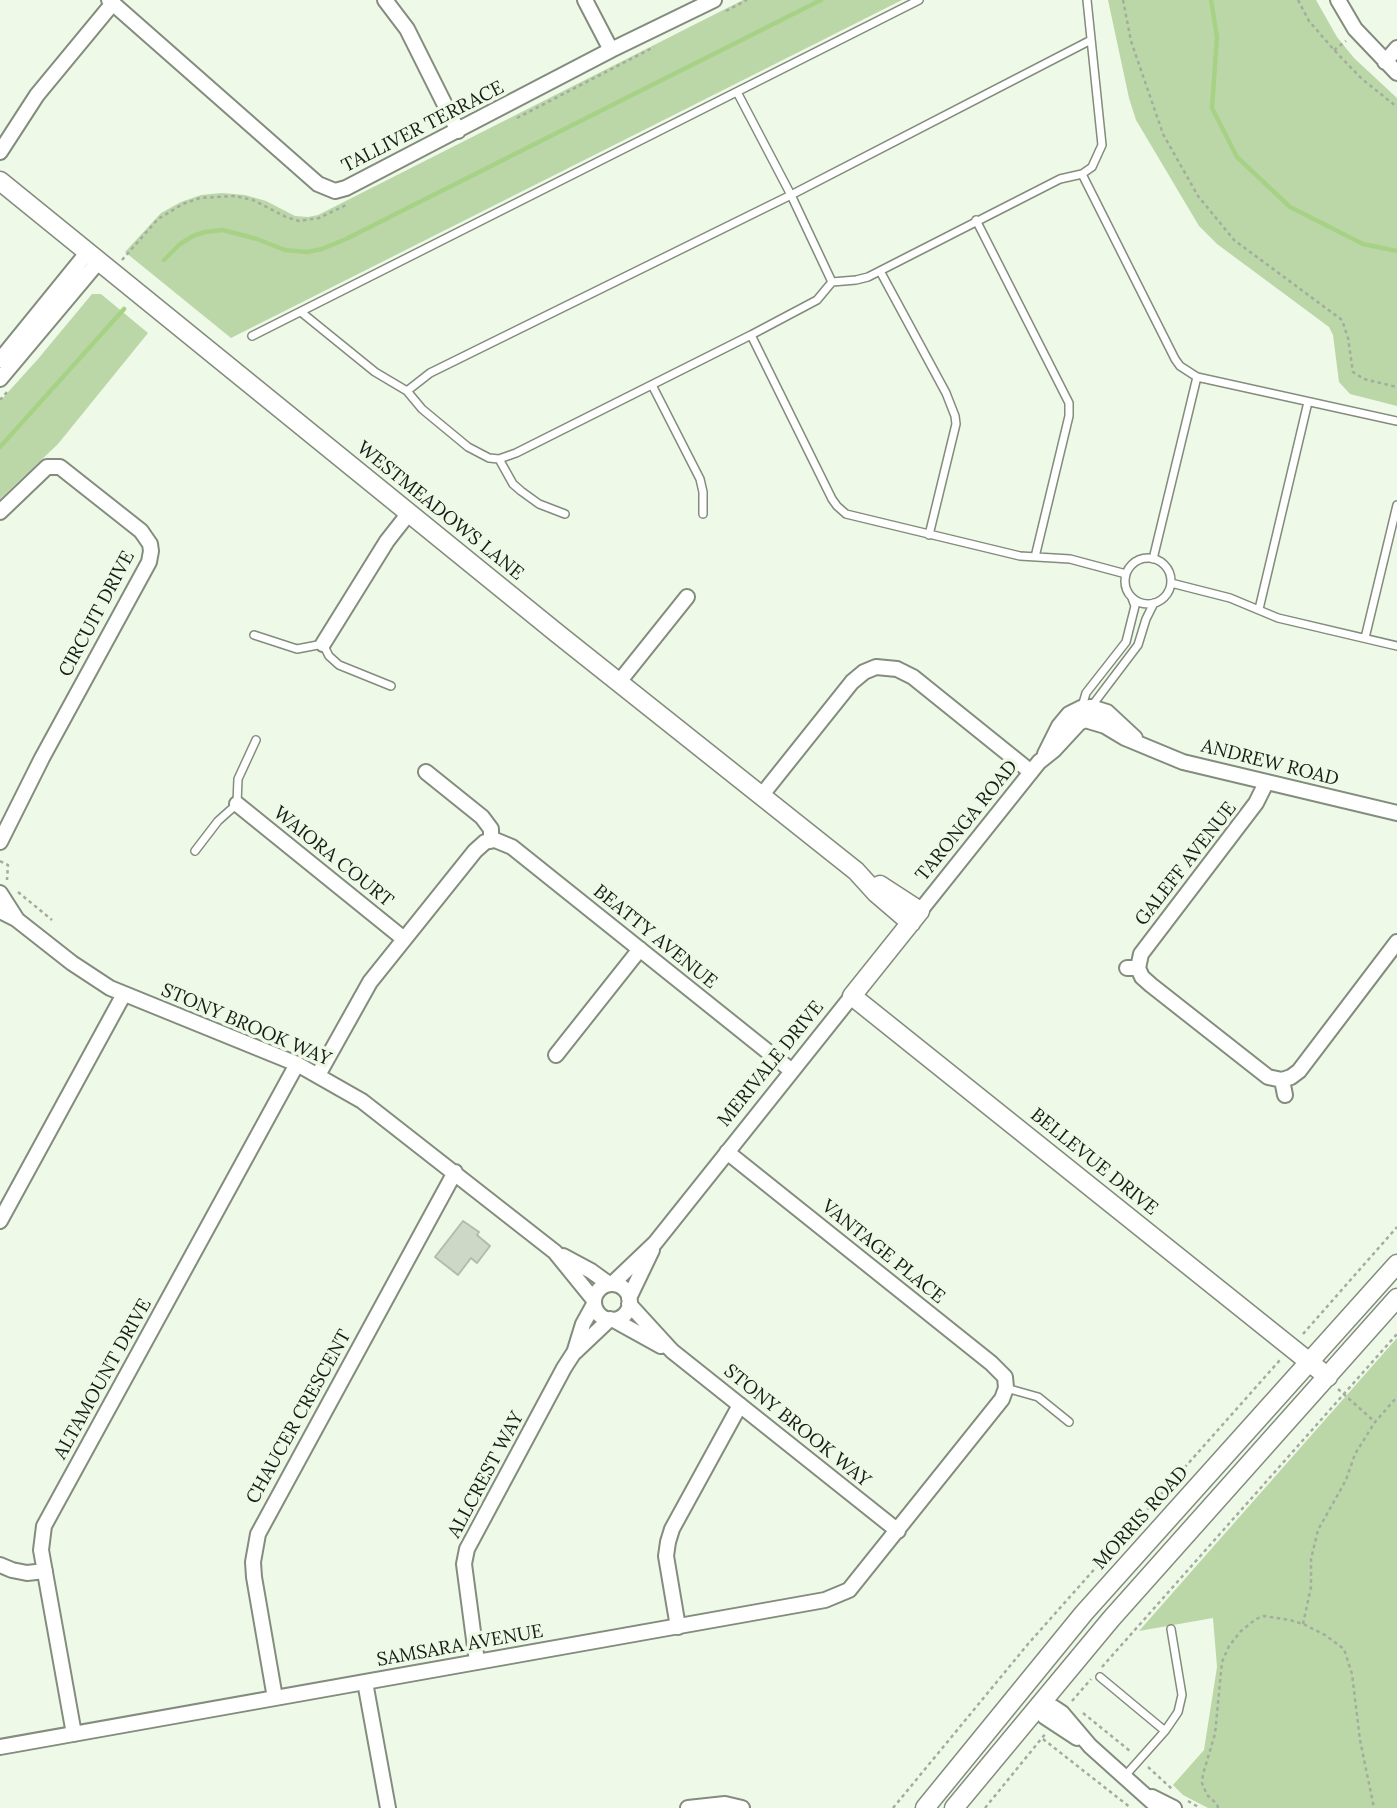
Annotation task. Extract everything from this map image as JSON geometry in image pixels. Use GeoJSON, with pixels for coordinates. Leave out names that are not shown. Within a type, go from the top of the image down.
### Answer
{"type":"FeatureCollection","features":[{"type":"Feature","properties":{"kind":"street"},"geometry":{"type":"LineString","coordinates":[[385,0],[407,29],[458,131]]}},
{"type":"Feature","properties":{"kind":"street"},"geometry":{"type":"LineString","coordinates":[[585,0],[611,50]]}},
{"type":"Feature","properties":{"kind":"street","name":"TALLIVER TERRACE"},"geometry":{"type":"LineString","coordinates":[[111,1],[318,184],[329,190],[346,188],[611,50],[714,0]]}},
{"type":"Feature","properties":{"kind":"street"},"geometry":{"type":"LineString","coordinates":[[1338,0],[1355,29],[1397,73]]}},
{"type":"Feature","properties":{"kind":"street"},"geometry":{"type":"LineString","coordinates":[[0,152],[37,95],[111,1]]}},
{"type":"Feature","properties":{"kind":"street"},"geometry":{"type":"LineString","coordinates":[[1385,62],[1397,48]]}},
{"type":"Feature","properties":{"kind":"street"},"geometry":{"type":"LineString","coordinates":[[0,131],[37,95]]}},
{"type":"Feature","properties":{"kind":"street","name":"WESTMEADOWS LANE"},"geometry":{"type":"LineString","coordinates":[[0,181],[856,871],[876,893],[916,917]]}},
{"type":"Feature","properties":{"kind":"street"},"geometry":{"type":"LineString","coordinates":[[0,359],[99,262]]}},
{"type":"Feature","properties":{"kind":"street"},"geometry":{"type":"LineString","coordinates":[[0,379],[99,262]]}},
{"type":"Feature","properties":{"kind":"street","name":"CIRCUIT DRIVE"},"geometry":{"type":"LineString","coordinates":[[0,512],[47,467],[60,467],[141,531],[150,544],[151,551],[149,562],[0,840]]}},
{"type":"Feature","properties":{"kind":"street"},"geometry":{"type":"LineString","coordinates":[[323,644],[387,541],[409,513]]}},
{"type":"Feature","properties":{"kind":"street"},"geometry":{"type":"LineString","coordinates":[[619,682],[687,597]]}},
{"type":"Feature","properties":{"kind":"street"},"geometry":{"type":"LineString","coordinates":[[761,796],[852,682],[864,672],[876,667],[897,669],[913,677],[1031,772]]}},
{"type":"Feature","properties":{"kind":"street","name":"ANDREW ROAD"},"geometry":{"type":"LineString","coordinates":[[1086,712],[1098,723],[1125,738],[1138,741],[1183,762],[1397,814]]}},
{"type":"Feature","properties":{"kind":"street","name":"TARONGA ROAD"},"geometry":{"type":"LineString","coordinates":[[916,917],[1031,772],[1079,723],[1086,712]]}},
{"type":"Feature","properties":{"kind":"street"},"geometry":{"type":"LineString","coordinates":[[318,1075],[362,995],[475,851],[491,840],[491,829],[481,817],[426,772]]}},
{"type":"Feature","properties":{"kind":"street","name":"GALEFF AVENUE"},"geometry":{"type":"LineString","coordinates":[[1266,783],[1256,803],[1133,968],[1151,985],[1284,1087],[1397,942]]}},
{"type":"Feature","properties":{"kind":"street","name":"WAIORA COURT"},"geometry":{"type":"LineString","coordinates":[[237,804],[404,939]]}},
{"type":"Feature","properties":{"kind":"street","name":"BEATTY AVENUE"},"geometry":{"type":"LineString","coordinates":[[491,840],[512,847],[792,1071]]}},
{"type":"Feature","properties":{"kind":"street","name":"STONY BROOK WAY"},"geometry":{"type":"LineString","coordinates":[[4,889],[16,919]]}},
{"type":"Feature","properties":{"kind":"street","name":"STONY BROOK WAY"},"geometry":{"type":"LineString","coordinates":[[0,911],[16,919],[88,974],[124,994],[297,1064],[362,1101],[555,1252],[591,1270],[610,1284]]}},
{"type":"Feature","properties":{"kind":"street","name":"MERIVALE DRIVE"},"geometry":{"type":"LineString","coordinates":[[610,1284],[655,1243],[916,917]]}},
{"type":"Feature","properties":{"kind":"street"},"geometry":{"type":"LineString","coordinates":[[556,1055],[640,949]]}},
{"type":"Feature","properties":{"kind":"street"},"geometry":{"type":"LineString","coordinates":[[0,1221],[124,994]]}},
{"type":"Feature","properties":{"kind":"street","name":"BELLEVUE DRIVE"},"geometry":{"type":"LineString","coordinates":[[852,996],[1328,1377]]}},
{"type":"Feature","properties":{"kind":"street","name":"ALTAMOUNT DRIVE"},"geometry":{"type":"LineString","coordinates":[[74,1734],[45,1571],[41,1540],[44,1526],[297,1064]]}},
{"type":"Feature","properties":{"kind":"street","name":"VANTAGE PLACE"},"geometry":{"type":"LineString","coordinates":[[727,1153],[998,1369],[1004,1377],[1006,1388]]}},
{"type":"Feature","properties":{"kind":"street","name":"CHAUCER CRESCENT"},"geometry":{"type":"LineString","coordinates":[[275,1698],[254,1577],[253,1562],[258,1534],[454,1172]]}},
{"type":"Feature","properties":{"kind":"street","name":"MERIVALE DRIVE"},"geometry":{"type":"LineString","coordinates":[[629,1301],[655,1243]]}},
{"type":"Feature","properties":{"kind":"street","name":"STONY BROOK WAY"},"geometry":{"type":"LineString","coordinates":[[555,1252],[594,1302]]}},
{"type":"Feature","properties":{"kind":"street","name":"MORRIS ROAD"},"geometry":{"type":"LineString","coordinates":[[925,1808],[1091,1606],[1397,1264]]}},
{"type":"Feature","properties":{"kind":"street"},"geometry":{"type":"LineString","coordinates":[[610,1284],[624,1289],[629,1301],[624,1314],[612,1320],[599,1314],[594,1302],[599,1290],[610,1284]]}},
{"type":"Feature","properties":{"kind":"street"},"geometry":{"type":"LineString","coordinates":[[954,1808],[1111,1619],[1397,1298]]}},
{"type":"Feature","properties":{"kind":"street","name":"STONY BROOK WAY"},"geometry":{"type":"LineString","coordinates":[[629,1301],[672,1351],[898,1531]]}},
{"type":"Feature","properties":{"kind":"street","name":"ALLCREST WAY"},"geometry":{"type":"LineString","coordinates":[[477,1662],[464,1564],[467,1549],[573,1354],[594,1302]]}},
{"type":"Feature","properties":{"kind":"street","name":"STONY BROOK WAY"},"geometry":{"type":"LineString","coordinates":[[612,1320],[672,1351]]}},
{"type":"Feature","properties":{"kind":"street","name":"ALLCREST WAY"},"geometry":{"type":"LineString","coordinates":[[573,1354],[612,1320]]}},
{"type":"Feature","properties":{"kind":"street"},"geometry":{"type":"LineString","coordinates":[[898,1531],[995,1408],[1006,1388]]}},
{"type":"Feature","properties":{"kind":"street"},"geometry":{"type":"LineString","coordinates":[[678,1627],[666,1556],[668,1542],[672,1529],[740,1405]]}},
{"type":"Feature","properties":{"kind":"street","name":"SAMSARA AVENUE"},"geometry":{"type":"LineString","coordinates":[[0,1747],[834,1598],[857,1583],[898,1531]]}},
{"type":"Feature","properties":{"kind":"street"},"geometry":{"type":"LineString","coordinates":[[0,1565],[19,1572],[45,1571]]}},
{"type":"Feature","properties":{"kind":"street"},"geometry":{"type":"LineString","coordinates":[[365,1682],[388,1808]]}},
{"type":"Feature","properties":{"kind":"street"},"geometry":{"type":"LineString","coordinates":[[1021,1689],[1039,1704],[1045,1717],[1057,1719],[1160,1808]]}},
{"type":"Feature","properties":{"kind":"street"},"geometry":{"type":"LineString","coordinates":[[1144,1793],[1174,1808]]}},
{"type":"Feature","properties":{"kind":"street"},"geometry":{"type":"LineString","coordinates":[[688,1808],[725,1804],[742,1808]]}},
{"type":"Feature","properties":{"kind":"lane"},"geometry":{"type":"LineString","coordinates":[[252,336],[919,0]]}},
{"type":"Feature","properties":{"kind":"lane"},"geometry":{"type":"LineString","coordinates":[[302,312],[375,372],[407,391],[431,417],[468,447],[489,458],[499,459],[516,453],[817,300],[832,282],[856,281],[880,271],[976,220],[1060,179],[1082,174],[1092,167],[1102,145],[1087,0]]}},
{"type":"Feature","properties":{"kind":"lane"},"geometry":{"type":"LineString","coordinates":[[407,391],[430,373],[791,195],[1091,40]]}},
{"type":"Feature","properties":{"kind":"lane"},"geometry":{"type":"LineString","coordinates":[[737,92],[791,195],[832,282]]}},
{"type":"Feature","properties":{"kind":"lane"},"geometry":{"type":"LineString","coordinates":[[1082,174],[1180,366],[1197,377],[1397,421]]}},
{"type":"Feature","properties":{"kind":"lane"},"geometry":{"type":"LineString","coordinates":[[976,220],[1069,403],[1069,416],[1035,557]]}},
{"type":"Feature","properties":{"kind":"lane"},"geometry":{"type":"LineString","coordinates":[[880,271],[946,393],[955,416],[956,424],[929,535]]}},
{"type":"Feature","properties":{"kind":"lane"},"geometry":{"type":"LineString","coordinates":[[751,335],[836,506],[846,514],[1020,556],[1070,559],[1126,574]]}},
{"type":"Feature","properties":{"kind":"lane"},"geometry":{"type":"LineString","coordinates":[[1153,559],[1197,377]]}},
{"type":"Feature","properties":{"kind":"lane"},"geometry":{"type":"LineString","coordinates":[[652,385],[700,479],[703,514]]}},
{"type":"Feature","properties":{"kind":"lane"},"geometry":{"type":"LineString","coordinates":[[1259,609],[1308,402]]}},
{"type":"Feature","properties":{"kind":"lane"},"geometry":{"type":"LineString","coordinates":[[499,459],[513,484],[521,491],[539,504],[565,514]]}},
{"type":"Feature","properties":{"kind":"lane"},"geometry":{"type":"LineString","coordinates":[[1365,638],[1397,505]]}},
{"type":"Feature","properties":{"kind":"lane"},"geometry":{"type":"LineString","coordinates":[[1153,559],[1166,568],[1171,583],[1166,596],[1154,604],[1140,603],[1132,597],[1126,586],[1126,574],[1137,562],[1153,559]]}},
{"type":"Feature","properties":{"kind":"lane"},"geometry":{"type":"LineString","coordinates":[[1171,583],[1230,598],[1278,618],[1397,646]]}},
{"type":"Feature","properties":{"kind":"lane","name":"TARONGA ROAD"},"geometry":{"type":"LineString","coordinates":[[1086,712],[1086,693],[1126,642],[1135,607],[1132,597]]}},
{"type":"Feature","properties":{"kind":"lane","name":"TARONGA ROAD"},"geometry":{"type":"LineString","coordinates":[[1086,712],[1138,645],[1154,604]]}},
{"type":"Feature","properties":{"kind":"lane"},"geometry":{"type":"LineString","coordinates":[[254,635],[298,649],[323,644],[339,665],[391,686]]}},
{"type":"Feature","properties":{"kind":"lane"},"geometry":{"type":"LineString","coordinates":[[195,851],[218,821],[237,804],[238,779],[256,740]]}},
{"type":"Feature","properties":{"kind":"lane"},"geometry":{"type":"LineString","coordinates":[[1006,1388],[1038,1398],[1069,1422]]}},
{"type":"Feature","properties":{"kind":"lane"},"geometry":{"type":"LineString","coordinates":[[1123,1777],[1175,1719],[1182,1695],[1171,1629]]}},
{"type":"Feature","properties":{"kind":"lane"},"geometry":{"type":"LineString","coordinates":[[1100,1677],[1165,1731]]}},
{"type":"Feature","properties":{"kind":"path"},"geometry":{"type":"LineString","coordinates":[[722,13],[747,0]]}},
{"type":"Feature","properties":{"kind":"path"},"geometry":{"type":"LineString","coordinates":[[1123,0],[1131,41],[1163,134],[1198,196],[1234,240],[1342,320],[1348,338],[1353,372],[1364,379],[1397,387]]}},
{"type":"Feature","properties":{"kind":"path"},"geometry":{"type":"LineString","coordinates":[[1297,0],[1309,21],[1362,79],[1397,107]]}},
{"type":"Feature","properties":{"kind":"path"},"geometry":{"type":"LineString","coordinates":[[514,119],[661,44]]}},
{"type":"Feature","properties":{"kind":"path"},"geometry":{"type":"LineString","coordinates":[[99,262],[158,219],[183,204],[200,198],[235,196],[253,200],[299,221],[319,218],[355,200]]}},
{"type":"Feature","properties":{"kind":"path"},"geometry":{"type":"LineString","coordinates":[[0,861],[8,865],[4,889]]}},
{"type":"Feature","properties":{"kind":"path"},"geometry":{"type":"LineString","coordinates":[[16,891],[52,920]]}},
{"type":"Feature","properties":{"kind":"path"},"geometry":{"type":"LineString","coordinates":[[893,1808],[1028,1644],[1397,1227]]}},
{"type":"Feature","properties":{"kind":"path"},"geometry":{"type":"LineString","coordinates":[[985,1808],[1057,1719],[1397,1334]]}},
{"type":"Feature","properties":{"kind":"path"},"geometry":{"type":"LineString","coordinates":[[1328,1377],[1343,1395],[1375,1422]]}},
{"type":"Feature","properties":{"kind":"path"},"geometry":{"type":"LineString","coordinates":[[1303,1624],[1311,1587],[1311,1559],[1318,1530],[1346,1480],[1355,1454],[1375,1422],[1397,1397]]}},
{"type":"Feature","properties":{"kind":"path"},"geometry":{"type":"LineString","coordinates":[[1217,1806],[1202,1783],[1214,1734],[1225,1655],[1235,1638],[1256,1619],[1264,1616],[1303,1624],[1335,1641],[1344,1649],[1349,1660],[1360,1741],[1374,1808]]}},
{"type":"Feature","properties":{"kind":"path"},"geometry":{"type":"LineString","coordinates":[[1042,1738],[1131,1808]]}},
{"type":"Feature","properties":{"kind":"green space"},"geometry":{"type":"Polygon","coordinates":[[[743,0],[902,0],[231,338],[125,252],[161,213],[201,195],[245,195],[266,201],[295,216],[318,215],[743,0]]]}},
{"type":"Feature","properties":{"kind":"green space"},"geometry":{"type":"Polygon","coordinates":[[[1108,0],[1316,0],[1337,37],[1354,58],[1397,98],[1397,406],[1350,394],[1339,382],[1333,335],[1329,327],[1217,244],[1199,226],[1136,120],[1108,0]]]}},
{"type":"Feature","properties":{"kind":"green space"},"geometry":{"type":"Polygon","coordinates":[[[92,294],[101,294],[148,333],[58,444],[0,499],[0,401],[92,294]]]}},
{"type":"Feature","properties":{"kind":"green space"},"geometry":{"type":"Polygon","coordinates":[[[1397,1338],[1397,1808],[1208,1808],[1183,1795],[1173,1785],[1204,1750],[1217,1667],[1213,1618],[1139,1631],[1397,1338]]]}},
{"type":"Feature","properties":{"kind":"building"},"geometry":{"type":"Polygon","coordinates":[[[463,1221],[479,1232],[477,1235],[490,1246],[477,1263],[471,1258],[458,1275],[435,1257],[463,1221]]]}},
{"type":"Feature","properties":{"kind":"waterway"},"geometry":{"type":"LineString","coordinates":[[164,260],[180,244],[193,236],[223,230],[285,250],[307,252],[322,249],[821,0]]}},
{"type":"Feature","properties":{"kind":"waterway"},"geometry":{"type":"LineString","coordinates":[[1211,0],[1217,37],[1212,108],[1237,157],[1290,207],[1363,244],[1397,251]]}},
{"type":"Feature","properties":{"kind":"waterway"},"geometry":{"type":"LineString","coordinates":[[0,447],[124,309]]}}]}
